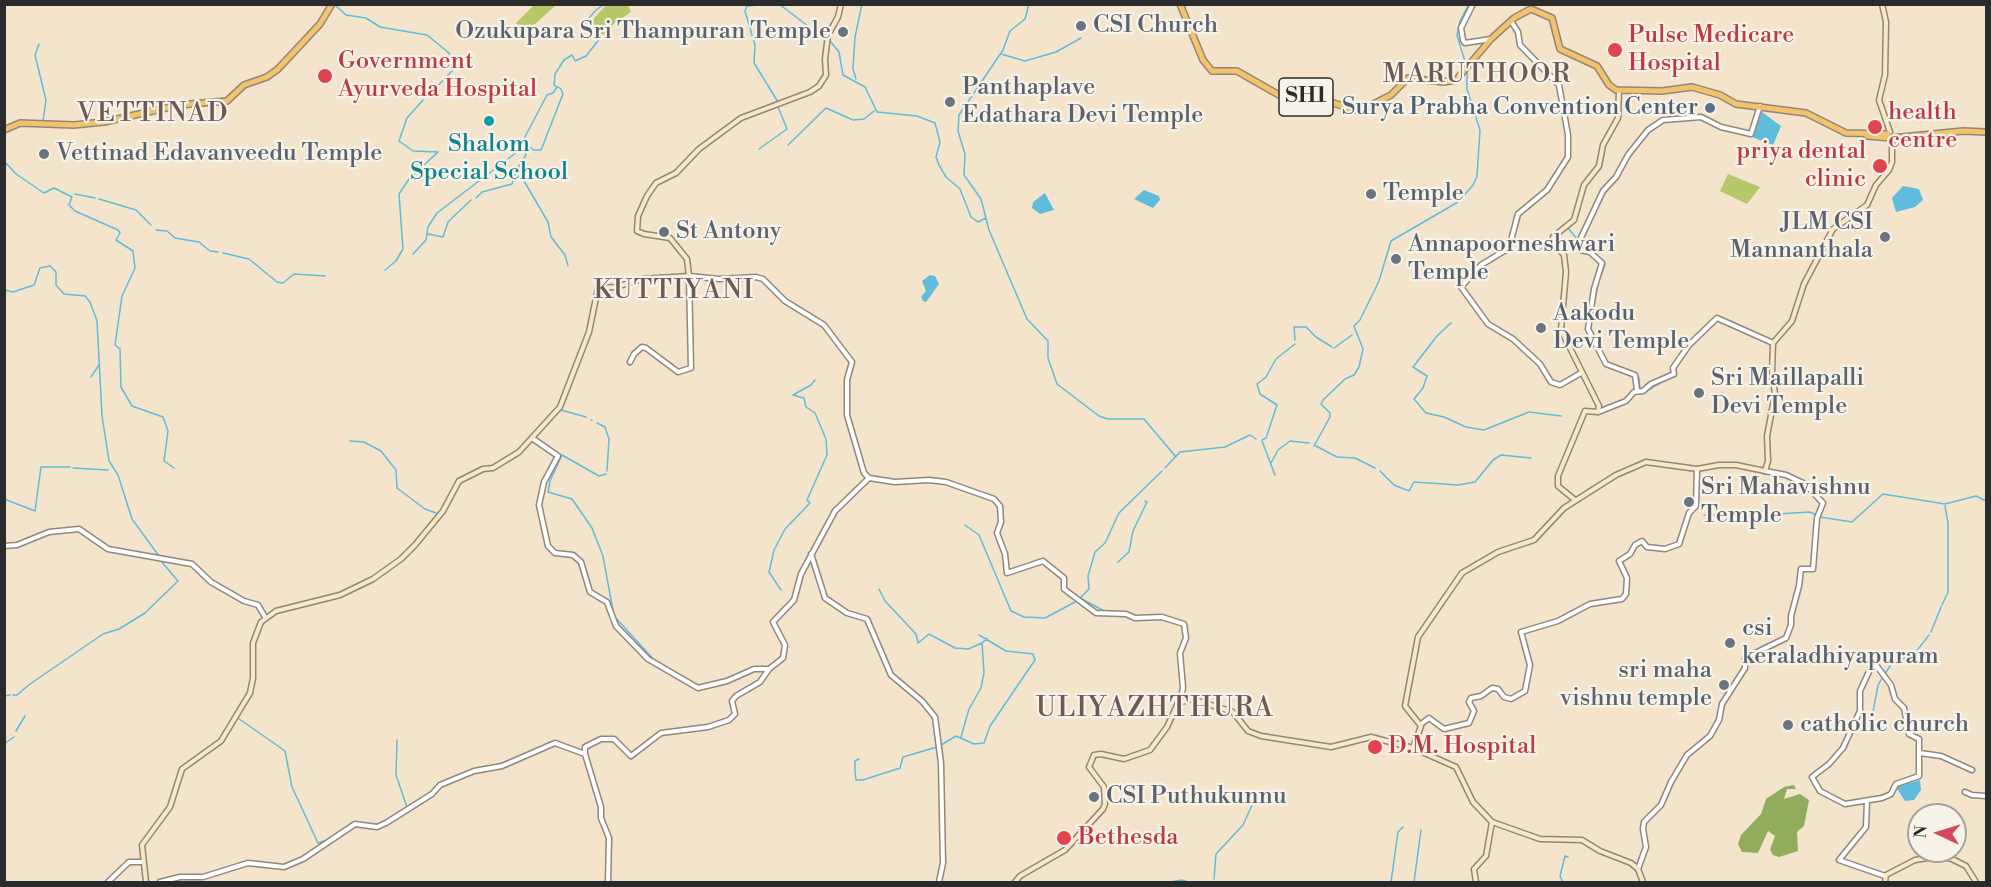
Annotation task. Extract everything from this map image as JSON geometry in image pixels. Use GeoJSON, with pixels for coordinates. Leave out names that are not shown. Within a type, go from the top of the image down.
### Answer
{"type":"FeatureCollection","features":[{"type":"Feature","properties":{"kind":"main road"},"geometry":{"type":"LineString","coordinates":[[4,130],[20,123],[74,125],[104,122],[179,105],[227,101],[244,85],[267,77],[278,69],[320,24],[332,4]]}},
{"type":"Feature","properties":{"kind":"main road"},"geometry":{"type":"LineString","coordinates":[[146,882],[140,862],[142,845],[170,807],[182,769],[221,741],[250,693],[253,678],[253,644],[265,617],[285,608],[347,593],[373,579],[401,559],[415,545],[443,511],[459,481],[483,469],[493,468],[519,452],[560,407],[589,332],[598,288],[616,287],[642,279],[689,276],[687,259],[669,238],[638,231],[638,216],[647,196],[656,183],[676,173],[699,149],[741,118],[810,92],[819,86],[826,75],[827,39],[841,4]]}},
{"type":"Feature","properties":{"kind":"main road","name":"SH1"},"geometry":{"type":"LineString","coordinates":[[1180,4],[1209,69],[1215,72],[1240,72],[1279,95],[1318,98],[1359,110],[1391,95],[1408,78],[1448,82],[1456,80],[1491,39],[1510,21],[1530,9],[1550,16],[1560,49],[1597,66],[1608,85],[1619,90]]}},
{"type":"Feature","properties":{"kind":"main road"},"geometry":{"type":"LineString","coordinates":[[1413,748],[1421,724],[1406,709],[1406,696],[1418,637],[1462,573],[1498,552],[1534,540],[1555,516],[1575,501],[1616,475],[1646,462],[1697,469],[1726,465],[1765,471],[1768,461],[1767,436],[1775,394],[1771,363],[1773,343],[1791,321],[1804,284],[1833,229],[1867,205],[1876,185],[1889,170],[1892,162],[1891,135],[1879,100],[1885,75],[1886,22],[1882,4]]}},
{"type":"Feature","properties":{"kind":"main road"},"geometry":{"type":"LineString","coordinates":[[1575,501],[1558,486],[1558,476],[1585,411],[1598,412],[1596,400],[1561,330],[1566,272],[1563,252],[1555,245],[1553,237],[1574,220],[1584,185],[1599,166],[1603,145],[1618,118],[1619,90],[1662,91],[1692,87],[1720,95],[1736,104],[1790,110],[1811,115],[1846,132],[1891,135],[1986,130]]}},
{"type":"Feature","properties":{"kind":"main road"},"geometry":{"type":"LineString","coordinates":[[1015,882],[1020,876],[1065,850],[1102,809],[1105,804],[1104,787],[1089,767],[1094,755],[1101,754],[1124,759],[1150,750],[1167,727],[1180,701],[1192,699],[1233,712],[1248,731],[1261,736],[1331,747],[1371,737],[1413,748],[1456,767],[1473,802],[1492,822],[1540,839],[1582,840],[1638,869],[1643,882]]}},
{"type":"Feature","properties":{"kind":"main road"},"geometry":{"type":"LineString","coordinates":[[1476,882],[1474,869],[1485,856],[1492,822]]}},
{"type":"Feature","properties":{"kind":"main road"},"geometry":{"type":"LineString","coordinates":[[1885,882],[1885,876],[1915,860],[1940,856],[1957,861],[1966,867],[1976,882]]}},
{"type":"Feature","properties":{"kind":"street"},"geometry":{"type":"LineString","coordinates":[[1473,4],[1461,28],[1463,40],[1465,43],[1491,39]]}},
{"type":"Feature","properties":{"kind":"street"},"geometry":{"type":"LineString","coordinates":[[1510,21],[1518,32],[1520,45],[1559,85],[1568,139],[1566,162],[1542,195],[1518,214],[1509,248],[1474,272],[1461,287],[1488,324],[1513,339],[1539,364],[1553,383],[1560,386],[1581,373]]}},
{"type":"Feature","properties":{"kind":"street"},"geometry":{"type":"LineString","coordinates":[[1637,390],[1635,375],[1606,364],[1588,329],[1594,289],[1602,263],[1590,252],[1580,250],[1578,245],[1596,202],[1647,130],[1663,120],[1703,117],[1721,127],[1751,134],[1760,106]]}},
{"type":"Feature","properties":{"kind":"street"},"geometry":{"type":"LineString","coordinates":[[630,362],[634,354],[642,347],[678,372],[691,368],[687,296],[689,276],[719,279],[756,276],[764,279],[785,300],[824,325],[852,362],[848,380],[847,415],[864,472],[869,478],[895,482],[929,480],[946,482],[994,499],[1000,506],[1001,522],[997,533],[1005,554],[1007,573],[1043,561],[1064,578],[1064,589],[1096,613],[1126,614],[1135,618],[1162,617],[1182,622],[1186,633],[1180,653],[1183,688],[1180,701]]}},
{"type":"Feature","properties":{"kind":"street"},"geometry":{"type":"LineString","coordinates":[[1637,390],[1643,391],[1651,384],[1674,374],[1673,368],[1689,345],[1717,318],[1773,343]]}},
{"type":"Feature","properties":{"kind":"street"},"geometry":{"type":"LineString","coordinates":[[1598,412],[1626,401],[1637,390]]}},
{"type":"Feature","properties":{"kind":"street"},"geometry":{"type":"LineString","coordinates":[[532,438],[558,456],[544,482],[539,505],[548,546],[555,553],[573,555],[581,562],[590,592],[607,602],[616,626],[648,659],[698,688],[727,681],[754,669],[769,669]]}},
{"type":"Feature","properties":{"kind":"street"},"geometry":{"type":"LineString","coordinates":[[1421,724],[1429,718],[1444,729],[1469,723],[1474,711],[1470,699],[1481,696],[1492,688],[1498,688],[1506,698],[1518,697],[1528,689],[1530,665],[1521,632],[1558,621],[1590,604],[1623,599],[1628,579],[1619,561],[1630,554],[1637,543],[1642,541],[1647,547],[1659,549],[1679,544],[1686,520],[1696,506],[1697,469]]}},
{"type":"Feature","properties":{"kind":"street"},"geometry":{"type":"LineString","coordinates":[[1638,869],[1647,842],[1643,824],[1661,805],[1687,755],[1710,736],[1719,720],[1722,704],[1743,671],[1744,658],[1786,638],[1790,631],[1801,568],[1813,569],[1817,518],[1823,503],[1804,484],[1786,475],[1765,471]]}},
{"type":"Feature","properties":{"kind":"street"},"geometry":{"type":"LineString","coordinates":[[608,882],[609,838],[601,819],[601,807],[584,750],[589,744],[609,738],[620,743],[625,753],[631,756],[661,733],[708,727],[729,720],[735,714],[732,701],[736,696],[760,682],[769,669],[783,658],[786,650],[774,622],[794,600],[810,554],[835,512],[869,478]]}},
{"type":"Feature","properties":{"kind":"street"},"geometry":{"type":"LineString","coordinates":[[4,546],[16,545],[49,532],[79,529],[108,549],[192,564],[211,582],[244,601],[258,605],[265,617]]}},
{"type":"Feature","properties":{"kind":"street"},"geometry":{"type":"LineString","coordinates":[[810,554],[825,598],[847,613],[867,620],[891,675],[922,701],[935,717],[941,763],[943,863],[939,882]]}},
{"type":"Feature","properties":{"kind":"street"},"geometry":{"type":"LineString","coordinates":[[1872,665],[1876,665],[1891,685],[1895,699],[1904,708],[1909,734],[1919,739],[1919,776],[1896,784],[1891,794],[1867,801],[1841,802],[1820,791],[1812,777],[1829,764],[1843,748],[1860,711],[1860,691],[1872,665]]}},
{"type":"Feature","properties":{"kind":"street"},"geometry":{"type":"LineString","coordinates":[[160,882],[180,877],[203,877],[248,863],[284,867],[303,860],[355,824],[377,827],[432,794],[440,785],[474,771],[502,766],[555,743],[585,754]]}},
{"type":"Feature","properties":{"kind":"street"},"geometry":{"type":"LineString","coordinates":[[1920,753],[1941,756],[1972,770]]}},
{"type":"Feature","properties":{"kind":"street"},"geometry":{"type":"LineString","coordinates":[[1965,792],[1986,796]]}},
{"type":"Feature","properties":{"kind":"street"},"geometry":{"type":"LineString","coordinates":[[1867,801],[1866,827],[1839,860],[1885,876]]}},
{"type":"Feature","properties":{"kind":"street"},"geometry":{"type":"LineString","coordinates":[[108,882],[129,862],[140,862]]}},
{"type":"Feature","properties":{"kind":"green space"},"geometry":{"type":"Polygon","coordinates":[[[535,4],[555,6],[526,32],[516,23],[535,4]]]}},
{"type":"Feature","properties":{"kind":"green space"},"geometry":{"type":"Polygon","coordinates":[[[606,5],[628,5],[631,12],[612,25],[605,35],[597,33],[588,25],[606,5]]]}},
{"type":"Feature","properties":{"kind":"green space"},"geometry":{"type":"Polygon","coordinates":[[[1728,174],[1760,187],[1747,204],[1720,191],[1728,174]]]}},
{"type":"Feature","properties":{"kind":"green space"},"geometry":{"type":"Polygon","coordinates":[[[1794,785],[1796,789],[1787,789],[1784,799],[1800,794],[1809,800],[1804,826],[1797,832],[1798,851],[1779,857],[1773,855],[1770,850],[1775,836],[1768,831],[1758,853],[1742,852],[1738,844],[1741,835],[1761,814],[1766,799],[1784,787],[1794,785]]]}},
{"type":"Feature","properties":{"kind":"water"},"geometry":{"type":"Polygon","coordinates":[[[1762,112],[1781,126],[1773,145],[1752,137],[1762,112]]]}},
{"type":"Feature","properties":{"kind":"water"},"geometry":{"type":"Polygon","coordinates":[[[1903,186],[1919,189],[1923,200],[1915,207],[1896,212],[1892,198],[1903,186]]]}},
{"type":"Feature","properties":{"kind":"water"},"geometry":{"type":"Polygon","coordinates":[[[1144,190],[1159,196],[1160,200],[1153,208],[1134,199],[1144,190]]]}},
{"type":"Feature","properties":{"kind":"water"},"geometry":{"type":"Polygon","coordinates":[[[1045,193],[1054,210],[1040,214],[1032,208],[1033,202],[1045,193]]]}},
{"type":"Feature","properties":{"kind":"water"},"geometry":{"type":"Polygon","coordinates":[[[930,275],[935,276],[939,284],[926,302],[921,297],[926,291],[922,281],[930,275]]]}},
{"type":"Feature","properties":{"kind":"water"},"geometry":{"type":"Polygon","coordinates":[[[1920,780],[1921,790],[1914,800],[1905,801],[1896,787],[1920,780]]]}},
{"type":"Feature","properties":{"kind":"waterway"},"geometry":{"type":"LineString","coordinates":[[413,254],[426,240],[428,227],[437,213],[517,152],[547,95],[553,93],[557,87],[554,85],[555,74],[564,60],[572,55],[575,61],[586,56],[601,37],[591,32],[585,23],[604,4]]}},
{"type":"Feature","properties":{"kind":"waterway"},"geometry":{"type":"LineString","coordinates":[[779,4],[825,39]]}},
{"type":"Feature","properties":{"kind":"waterway"},"geometry":{"type":"LineString","coordinates":[[856,79],[853,69],[855,37],[862,4]]}},
{"type":"Feature","properties":{"kind":"waterway"},"geometry":{"type":"LineString","coordinates":[[1029,4],[1025,19],[1010,31],[1003,50],[959,115],[958,131],[965,154],[964,175],[981,199],[989,230],[1027,319],[1048,341],[1048,358],[1057,384],[1099,416],[1108,419],[1144,419],[1176,457]]}},
{"type":"Feature","properties":{"kind":"waterway"},"geometry":{"type":"LineString","coordinates":[[1466,65],[1457,35],[1460,21],[1469,4]]}},
{"type":"Feature","properties":{"kind":"waterway"},"geometry":{"type":"LineString","coordinates":[[335,5],[346,15],[366,18],[380,27],[427,35],[449,53],[454,66],[452,71],[427,97]]}},
{"type":"Feature","properties":{"kind":"waterway"},"geometry":{"type":"LineString","coordinates":[[759,5],[747,6],[745,11],[755,45],[754,63],[778,102]]}},
{"type":"Feature","properties":{"kind":"waterway"},"geometry":{"type":"LineString","coordinates":[[1001,54],[1025,61],[1056,52],[1081,38]]}},
{"type":"Feature","properties":{"kind":"waterway"},"geometry":{"type":"LineString","coordinates":[[830,41],[839,52],[843,75],[865,87],[877,112],[917,116],[935,123],[940,142],[936,157],[939,165],[946,177],[960,189],[971,217],[978,222],[986,218]]}},
{"type":"Feature","properties":{"kind":"waterway"},"geometry":{"type":"LineString","coordinates":[[39,44],[35,55],[46,100],[43,121]]}},
{"type":"Feature","properties":{"kind":"waterway"},"geometry":{"type":"LineString","coordinates":[[1314,446],[1330,417],[1330,413],[1321,404],[1323,400],[1345,379],[1354,375],[1359,367],[1363,349],[1354,326],[1360,320],[1379,281],[1391,241],[1458,202],[1473,185],[1477,176],[1480,130],[1467,89],[1467,70]]}},
{"type":"Feature","properties":{"kind":"waterway"},"geometry":{"type":"LineString","coordinates":[[524,141],[533,150],[541,150],[563,94],[558,87]]}},
{"type":"Feature","properties":{"kind":"waterway"},"geometry":{"type":"LineString","coordinates":[[385,270],[396,261],[403,249],[399,194],[409,179],[438,152],[413,151],[399,141],[407,118],[423,100]]}},
{"type":"Feature","properties":{"kind":"waterway"},"geometry":{"type":"LineString","coordinates":[[759,149],[787,129],[778,107]]}},
{"type":"Feature","properties":{"kind":"waterway"},"geometry":{"type":"LineString","coordinates":[[788,145],[826,108],[853,120],[864,119],[874,111]]}},
{"type":"Feature","properties":{"kind":"waterway"},"geometry":{"type":"LineString","coordinates":[[528,146],[525,157],[517,169],[548,222],[551,237],[565,255],[568,266]]}},
{"type":"Feature","properties":{"kind":"waterway"},"geometry":{"type":"LineString","coordinates":[[4,161],[16,174],[44,193],[54,188],[72,197],[69,205],[75,211],[118,230],[120,233],[116,240],[133,251],[135,268],[122,296],[115,345],[120,349],[121,387],[132,406],[163,417],[168,431],[164,461],[174,468]]}},
{"type":"Feature","properties":{"kind":"waterway"},"geometry":{"type":"LineString","coordinates":[[476,198],[482,192],[512,184],[517,169]]}},
{"type":"Feature","properties":{"kind":"waterway"},"geometry":{"type":"LineString","coordinates":[[75,194],[95,198]]}},
{"type":"Feature","properties":{"kind":"waterway"},"geometry":{"type":"LineString","coordinates":[[99,199],[136,210],[151,225]]}},
{"type":"Feature","properties":{"kind":"waterway"},"geometry":{"type":"LineString","coordinates":[[428,234],[443,237],[448,222],[471,200]]}},
{"type":"Feature","properties":{"kind":"waterway"},"geometry":{"type":"LineString","coordinates":[[1568,228],[1578,240]]}},
{"type":"Feature","properties":{"kind":"waterway"},"geometry":{"type":"LineString","coordinates":[[156,230],[167,231],[175,238],[199,242],[210,251],[218,252]]}},
{"type":"Feature","properties":{"kind":"waterway"},"geometry":{"type":"LineString","coordinates":[[223,253],[249,259],[277,282],[283,283],[294,274],[325,276]]}},
{"type":"Feature","properties":{"kind":"waterway"},"geometry":{"type":"LineString","coordinates":[[1594,305],[1599,279],[1605,265],[1595,253]]}},
{"type":"Feature","properties":{"kind":"waterway"},"geometry":{"type":"LineString","coordinates":[[4,290],[13,292],[34,285],[40,268],[50,266],[56,272],[56,285],[64,294],[85,296],[90,302],[97,321],[102,416],[109,461],[118,475],[132,519],[159,556]]}},
{"type":"Feature","properties":{"kind":"waterway"},"geometry":{"type":"LineString","coordinates":[[1593,308],[1591,329],[1604,355]]}},
{"type":"Feature","properties":{"kind":"waterway"},"geometry":{"type":"LineString","coordinates":[[1451,323],[1437,336],[1413,367],[1427,376],[1423,388],[1414,399],[1426,413],[1444,417],[1466,427],[1484,430],[1529,412],[1561,416]]}},
{"type":"Feature","properties":{"kind":"waterway"},"geometry":{"type":"LineString","coordinates":[[1295,340],[1294,327],[1306,327],[1316,337],[1332,347]]}},
{"type":"Feature","properties":{"kind":"waterway"},"geometry":{"type":"LineString","coordinates":[[1334,348],[1352,335]]}},
{"type":"Feature","properties":{"kind":"waterway"},"geometry":{"type":"LineString","coordinates":[[1262,440],[1266,438],[1277,405],[1260,394],[1257,384],[1266,377],[1276,359],[1295,344]]}},
{"type":"Feature","properties":{"kind":"waterway"},"geometry":{"type":"LineString","coordinates":[[91,377],[99,365]]}},
{"type":"Feature","properties":{"kind":"waterway"},"geometry":{"type":"LineString","coordinates":[[1666,380],[1676,376],[1676,367]]}},
{"type":"Feature","properties":{"kind":"waterway"},"geometry":{"type":"LineString","coordinates":[[1629,371],[1634,372],[1639,378],[1640,389]]}},
{"type":"Feature","properties":{"kind":"waterway"},"geometry":{"type":"LineString","coordinates":[[781,590],[769,572],[774,550],[785,529],[810,503],[807,500],[827,455],[826,439],[815,413],[806,407],[804,398],[793,395],[811,385],[815,380]]}},
{"type":"Feature","properties":{"kind":"waterway"},"geometry":{"type":"LineString","coordinates":[[1645,392],[1663,381]]}},
{"type":"Feature","properties":{"kind":"waterway"},"geometry":{"type":"LineString","coordinates":[[561,410],[586,417]]}},
{"type":"Feature","properties":{"kind":"waterway"},"geometry":{"type":"LineString","coordinates":[[597,423],[605,427],[609,439],[607,471]]}},
{"type":"Feature","properties":{"kind":"waterway"},"geometry":{"type":"LineString","coordinates":[[1165,468],[1180,452],[1225,447],[1250,435],[1256,439]]}},
{"type":"Feature","properties":{"kind":"waterway"},"geometry":{"type":"LineString","coordinates":[[350,441],[364,442],[381,451],[396,470],[397,488],[425,509],[436,513]]}},
{"type":"Feature","properties":{"kind":"waterway"},"geometry":{"type":"LineString","coordinates":[[1262,441],[1275,475]]}},
{"type":"Feature","properties":{"kind":"waterway"},"geometry":{"type":"LineString","coordinates":[[1271,463],[1278,450],[1290,441],[1309,443]]}},
{"type":"Feature","properties":{"kind":"waterway"},"geometry":{"type":"LineString","coordinates":[[1316,446],[1337,457],[1355,458],[1375,468]]}},
{"type":"Feature","properties":{"kind":"waterway"},"geometry":{"type":"LineString","coordinates":[[606,474],[599,476],[562,455],[550,481],[548,492],[572,499],[592,528],[603,556],[614,616],[656,662]]}},
{"type":"Feature","properties":{"kind":"waterway"},"geometry":{"type":"LineString","coordinates":[[1380,471],[1394,485],[1409,491],[1414,482],[1458,485],[1475,482],[1493,460],[1501,455],[1531,458]]}},
{"type":"Feature","properties":{"kind":"waterway"},"geometry":{"type":"LineString","coordinates":[[4,499],[35,511],[41,467],[70,467]]}},
{"type":"Feature","properties":{"kind":"waterway"},"geometry":{"type":"LineString","coordinates":[[73,468],[108,470]]}},
{"type":"Feature","properties":{"kind":"waterway"},"geometry":{"type":"LineString","coordinates":[[1104,611],[1080,598],[1089,589],[1088,576],[1095,552],[1105,543],[1119,513],[1162,471]]}},
{"type":"Feature","properties":{"kind":"waterway"},"geometry":{"type":"LineString","coordinates":[[1820,517],[1852,522],[1883,494],[1945,504],[1976,496],[1986,501]]}},
{"type":"Feature","properties":{"kind":"waterway"},"geometry":{"type":"LineString","coordinates":[[1118,562],[1129,552],[1133,531],[1147,502],[1145,501]]}},
{"type":"Feature","properties":{"kind":"waterway"},"geometry":{"type":"LineString","coordinates":[[1942,605],[1948,592],[1948,523],[1945,506]]}},
{"type":"Feature","properties":{"kind":"waterway"},"geometry":{"type":"LineString","coordinates":[[1704,515],[1728,515],[1753,510],[1777,514],[1810,512],[1816,515]]}},
{"type":"Feature","properties":{"kind":"waterway"},"geometry":{"type":"LineString","coordinates":[[965,525],[979,535],[1011,611],[1024,617],[1045,618],[1077,601]]}},
{"type":"Feature","properties":{"kind":"waterway"},"geometry":{"type":"LineString","coordinates":[[13,695],[17,695],[103,634],[119,629],[145,613],[178,581],[161,561]]}},
{"type":"Feature","properties":{"kind":"waterway"},"geometry":{"type":"LineString","coordinates":[[879,589],[885,601],[916,634],[918,643],[929,634],[955,648],[968,649],[982,643]]}},
{"type":"Feature","properties":{"kind":"waterway"},"geometry":{"type":"LineString","coordinates":[[1931,632],[1941,607]]}},
{"type":"Feature","properties":{"kind":"waterway"},"geometry":{"type":"LineString","coordinates":[[1167,617],[1174,619]]}},
{"type":"Feature","properties":{"kind":"waterway"},"geometry":{"type":"LineString","coordinates":[[941,745],[956,736],[974,744],[984,743],[990,726],[1035,660],[1033,654],[1006,651],[979,635]]}},
{"type":"Feature","properties":{"kind":"waterway"},"geometry":{"type":"LineString","coordinates":[[1884,675],[1894,660],[1912,657],[1929,635]]}},
{"type":"Feature","properties":{"kind":"waterway"},"geometry":{"type":"LineString","coordinates":[[961,737],[969,709],[981,688],[984,673],[982,643],[987,638]]}},
{"type":"Feature","properties":{"kind":"waterway"},"geometry":{"type":"LineString","coordinates":[[1873,712],[1878,685],[1882,678]]}},
{"type":"Feature","properties":{"kind":"waterway"},"geometry":{"type":"LineString","coordinates":[[4,696],[10,695]]}},
{"type":"Feature","properties":{"kind":"waterway"},"geometry":{"type":"LineString","coordinates":[[16,731],[25,716]]}},
{"type":"Feature","properties":{"kind":"waterway"},"geometry":{"type":"LineString","coordinates":[[238,718],[285,751],[292,787],[318,843],[327,840]]}},
{"type":"Feature","properties":{"kind":"waterway"},"geometry":{"type":"LineString","coordinates":[[4,744],[14,737]]}},
{"type":"Feature","properties":{"kind":"waterway"},"geometry":{"type":"LineString","coordinates":[[397,740],[396,775],[407,807],[403,810]]}},
{"type":"Feature","properties":{"kind":"waterway"},"geometry":{"type":"LineString","coordinates":[[859,759],[855,761],[856,780],[863,780],[900,768],[903,757],[937,747]]}},
{"type":"Feature","properties":{"kind":"waterway"},"geometry":{"type":"LineString","coordinates":[[1214,879],[1216,854],[1243,825],[1258,792]]}},
{"type":"Feature","properties":{"kind":"waterway"},"geometry":{"type":"LineString","coordinates":[[336,834],[353,822],[376,825],[384,822]]}},
{"type":"Feature","properties":{"kind":"waterway"},"geometry":{"type":"LineString","coordinates":[[1391,882],[1398,832],[1403,827]]}},
{"type":"Feature","properties":{"kind":"waterway"},"geometry":{"type":"LineString","coordinates":[[1414,882],[1421,830]]}},
{"type":"Feature","properties":{"kind":"waterway"},"geometry":{"type":"LineString","coordinates":[[1563,882],[1560,876],[1565,856],[1568,857]]}},
{"type":"Feature","properties":{"kind":"waterway"},"geometry":{"type":"LineString","coordinates":[[1170,882],[1182,880],[1188,882]]}},
{"type":"Feature","properties":{"kind":"place","name":"CSI Church"},"geometry":{"type":"Point","coordinates":[1081,26]}},
{"type":"Feature","properties":{"kind":"place","name":"Ozukupara Sri Thampuran Temple"},"geometry":{"type":"Point","coordinates":[843,32]}},
{"type":"Feature","properties":{"kind":"place","name":"Pulse Medicare Hospital"},"geometry":{"type":"Point","coordinates":[1615,50]}},
{"type":"Feature","properties":{"kind":"place","name":"Government Ayurveda Hospital"},"geometry":{"type":"Point","coordinates":[325,76]}},
{"type":"Feature","properties":{"kind":"place","name":"Panthaplave Edathara Devi Temple"},"geometry":{"type":"Point","coordinates":[950,102]}},
{"type":"Feature","properties":{"kind":"place","name":"Surya Prabha Convention Center"},"geometry":{"type":"Point","coordinates":[1710,108]}},
{"type":"Feature","properties":{"kind":"place","name":"Shalom Special School"},"geometry":{"type":"Point","coordinates":[489,121]}},
{"type":"Feature","properties":{"kind":"place","name":"health centre"},"geometry":{"type":"Point","coordinates":[1875,127]}},
{"type":"Feature","properties":{"kind":"place","name":"Vettinad Edavanveedu Temple"},"geometry":{"type":"Point","coordinates":[44,154]}},
{"type":"Feature","properties":{"kind":"place","name":"priya dental clinic"},"geometry":{"type":"Point","coordinates":[1880,166]}},
{"type":"Feature","properties":{"kind":"place","name":"Temple"},"geometry":{"type":"Point","coordinates":[1371,194]}},
{"type":"Feature","properties":{"kind":"place","name":"St Antony"},"geometry":{"type":"Point","coordinates":[664,232]}},
{"type":"Feature","properties":{"kind":"place","name":"JLM CSI Mannanthala"},"geometry":{"type":"Point","coordinates":[1885,237]}},
{"type":"Feature","properties":{"kind":"place","name":"Annapoorneshwari Temple"},"geometry":{"type":"Point","coordinates":[1396,259]}},
{"type":"Feature","properties":{"kind":"place","name":"Aakodu Devi Temple"},"geometry":{"type":"Point","coordinates":[1541,328]}},
{"type":"Feature","properties":{"kind":"place","name":"Sri Maillapalli Devi Temple"},"geometry":{"type":"Point","coordinates":[1699,393]}},
{"type":"Feature","properties":{"kind":"place","name":"Sri Mahavishnu Temple"},"geometry":{"type":"Point","coordinates":[1689,502]}},
{"type":"Feature","properties":{"kind":"place","name":"csi keraladhiyapuram"},"geometry":{"type":"Point","coordinates":[1730,643]}},
{"type":"Feature","properties":{"kind":"place","name":"sri maha vishnu temple"},"geometry":{"type":"Point","coordinates":[1724,685]}},
{"type":"Feature","properties":{"kind":"place","name":"catholic church"},"geometry":{"type":"Point","coordinates":[1788,725]}},
{"type":"Feature","properties":{"kind":"place","name":"D.M. Hospital"},"geometry":{"type":"Point","coordinates":[1375,747]}},
{"type":"Feature","properties":{"kind":"place","name":"CSI Puthukunnu"},"geometry":{"type":"Point","coordinates":[1094,797]}},
{"type":"Feature","properties":{"kind":"place","name":"Bethesda"},"geometry":{"type":"Point","coordinates":[1064,838]}},
{"type":"Feature","properties":{"kind":"district","name":"MARUTHOOR"},"geometry":{"type":"Point","coordinates":[1477,76]}},
{"type":"Feature","properties":{"kind":"district","name":"VETTINAD"},"geometry":{"type":"Point","coordinates":[153,115]}},
{"type":"Feature","properties":{"kind":"district","name":"KUTTIYANI"},"geometry":{"type":"Point","coordinates":[674,292]}},
{"type":"Feature","properties":{"kind":"district","name":"ULIYAZHTHURA"},"geometry":{"type":"Point","coordinates":[1155,710]}}]}
